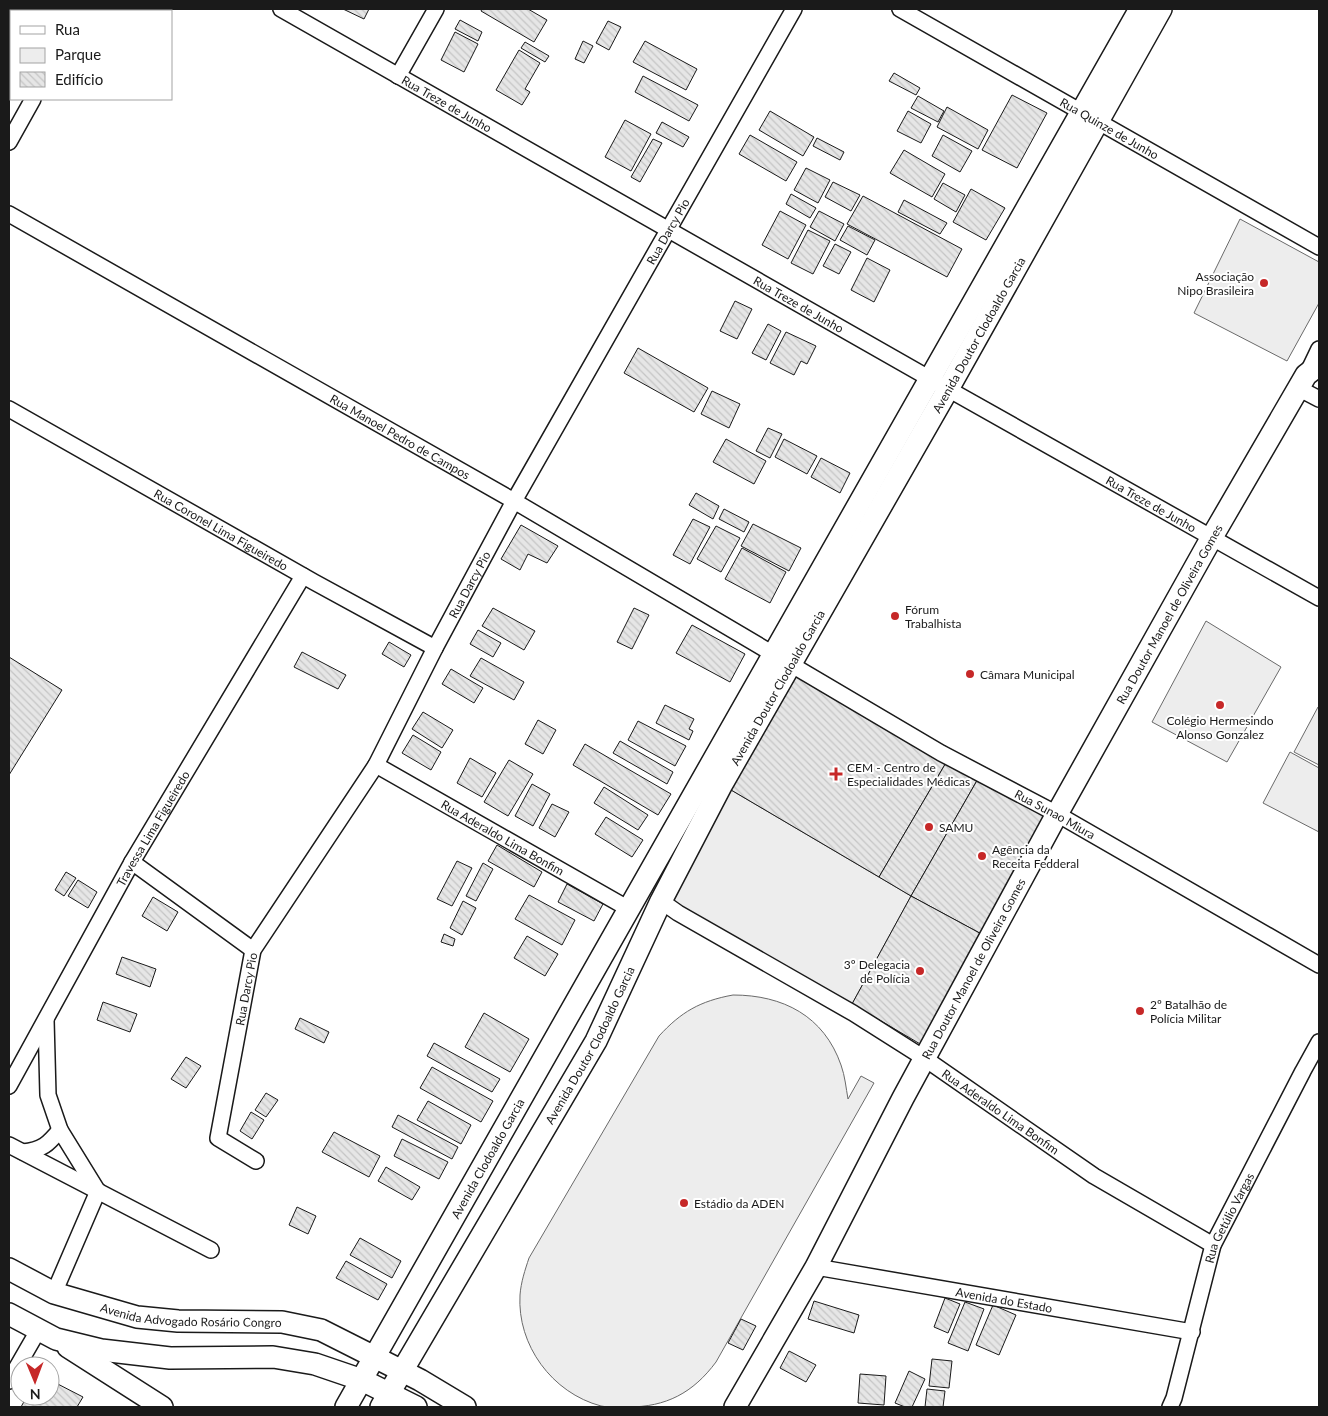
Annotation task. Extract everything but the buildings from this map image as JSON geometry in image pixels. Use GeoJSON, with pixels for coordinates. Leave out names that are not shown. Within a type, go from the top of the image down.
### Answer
{"type":"FeatureCollection","features":[{"type":"Feature","properties":{"kind":"main road","name":"Avenida Doutor Clodoaldo Garcia"},"geometry":{"type":"LineString","coordinates":[[630,909],[782,660],[939,384],[1089,117],[1140,9]]}},
{"type":"Feature","properties":{"kind":"main road","name":"Avenida Doutor Clodoaldo Garcia"},"geometry":{"type":"LineString","coordinates":[[1089,117],[1161,9]]}},
{"type":"Feature","properties":{"kind":"main road","name":"Rua Doutor Manoel de Oliveira Gomes"},"geometry":{"type":"LineString","coordinates":[[735,1407],[816,1267],[924,1058],[990,941],[1057,814],[1212,537],[1308,376]]}},
{"type":"Feature","properties":{"kind":"main road","name":"Avenida Doutor Clodoaldo Garcia"},"geometry":{"type":"LineString","coordinates":[[385,1400],[596,1041],[660,902],[722,784],[782,660]]}},
{"type":"Feature","properties":{"kind":"main road","name":"Avenida Clodoaldo Garcia"},"geometry":{"type":"LineString","coordinates":[[346,1407],[630,909]]}},
{"type":"Feature","properties":{"kind":"main road"},"geometry":{"type":"LineString","coordinates":[[504,1130],[533,1147]]}},
{"type":"Feature","properties":{"kind":"main road"},"geometry":{"type":"LineString","coordinates":[[482,1167],[511,1184]]}},
{"type":"Feature","properties":{"kind":"main road","name":"Avenida Advogado Rosário Congro"},"geometry":{"type":"LineString","coordinates":[[9,1269],[54,1292],[137,1317],[178,1321],[282,1322],[321,1330],[402,1371],[465,1407]]}},
{"type":"Feature","properties":{"kind":"main road"},"geometry":{"type":"LineString","coordinates":[[9,1314],[47,1334],[162,1407]]}},
{"type":"Feature","properties":{"kind":"main road"},"geometry":{"type":"LineString","coordinates":[[47,1334],[101,1350],[170,1358],[273,1357],[315,1364],[362,1380],[385,1400],[416,1407]]}},
{"type":"Feature","properties":{"kind":"street","name":"Rua Treze de Junho"},"geometry":{"type":"LineString","coordinates":[[281,9],[1319,598]]}},
{"type":"Feature","properties":{"kind":"street"},"geometry":{"type":"LineString","coordinates":[[398,76],[436,9]]}},
{"type":"Feature","properties":{"kind":"street","name":"Rua Darcy Pio"},"geometry":{"type":"LineString","coordinates":[[256,1161],[218,1138],[253,950],[376,766],[435,648],[514,501],[794,9]]}},
{"type":"Feature","properties":{"kind":"street","name":"Rua Quinze de Junho"},"geometry":{"type":"LineString","coordinates":[[900,9],[1319,247]]}},
{"type":"Feature","properties":{"kind":"street"},"geometry":{"type":"LineString","coordinates":[[9,142],[32,100]]}},
{"type":"Feature","properties":{"kind":"street","name":"Rua Manoel Pedro de Campos"},"geometry":{"type":"LineString","coordinates":[[9,214],[514,501],[782,660]]}},
{"type":"Feature","properties":{"kind":"street","name":"Rua Doutor Manoel de Oliveira Gomes"},"geometry":{"type":"LineString","coordinates":[[1308,376],[1319,350]]}},
{"type":"Feature","properties":{"kind":"street"},"geometry":{"type":"LineString","coordinates":[[1308,376],[1319,400]]}},
{"type":"Feature","properties":{"kind":"street","name":"Rua Coronel Lima Figueiredo"},"geometry":{"type":"LineString","coordinates":[[9,409],[303,576],[435,648]]}},
{"type":"Feature","properties":{"kind":"street","name":"Travessa Lima Figueiredo"},"geometry":{"type":"LineString","coordinates":[[9,1086],[132,862],[303,576]]}},
{"type":"Feature","properties":{"kind":"street","name":"Rua Sunao Miura"},"geometry":{"type":"LineString","coordinates":[[782,660],[941,753],[1057,814],[1319,965]]}},
{"type":"Feature","properties":{"kind":"street","name":"Rua Aderaldo Lima Bonfim"},"geometry":{"type":"LineString","coordinates":[[376,766],[630,909]]}},
{"type":"Feature","properties":{"kind":"street"},"geometry":{"type":"LineString","coordinates":[[132,862],[253,950]]}},
{"type":"Feature","properties":{"kind":"street","name":"Rua Aderaldo Lima Bonfim"},"geometry":{"type":"LineString","coordinates":[[660,902],[853,1014],[924,1058],[1094,1176],[1213,1244]]}},
{"type":"Feature","properties":{"kind":"street"},"geometry":{"type":"LineString","coordinates":[[46,1020],[48,1095],[60,1130],[98,1191]]}},
{"type":"Feature","properties":{"kind":"street","name":"Rua Getúlio Vargas"},"geometry":{"type":"LineString","coordinates":[[1170,1407],[1192,1332],[1213,1244],[1319,1042]]}},
{"type":"Feature","properties":{"kind":"street"},"geometry":{"type":"LineString","coordinates":[[23,1152],[36,1151],[43,1148],[60,1130]]}},
{"type":"Feature","properties":{"kind":"street"},"geometry":{"type":"LineString","coordinates":[[9,1145],[211,1250]]}},
{"type":"Feature","properties":{"kind":"street"},"geometry":{"type":"LineString","coordinates":[[54,1292],[98,1191]]}},
{"type":"Feature","properties":{"kind":"street","name":"Avenida do Estado"},"geometry":{"type":"LineString","coordinates":[[816,1267],[1192,1332]]}},
{"type":"Feature","properties":{"kind":"street"},"geometry":{"type":"LineString","coordinates":[[9,1381],[47,1334]]}},
{"type":"Feature","properties":{"kind":"green space","name":"Associação Nipo Brasileira"},"geometry":{"type":"Polygon","coordinates":[[[1240,219],[1319,262],[1319,303],[1287,361],[1194,313],[1240,219]]]}},
{"type":"Feature","properties":{"kind":"green space"},"geometry":{"type":"Polygon","coordinates":[[[1206,621],[1281,667],[1227,762],[1152,722],[1206,621]]]}},
{"type":"Feature","properties":{"kind":"green space"},"geometry":{"type":"Polygon","coordinates":[[[1319,708],[1319,765],[1294,752],[1319,708]]]}},
{"type":"Feature","properties":{"kind":"green space"},"geometry":{"type":"Polygon","coordinates":[[[1290,752],[1319,768],[1319,832],[1263,803],[1290,752]]]}},
{"type":"Feature","properties":{"kind":"green space"},"geometry":{"type":"Polygon","coordinates":[[[726,787],[911,896],[852,1004],[681,908],[669,898],[726,787]]]}},
{"type":"Feature","properties":{"kind":"green space"},"geometry":{"type":"Polygon","coordinates":[[[733,995],[769,999],[785,1004],[813,1021],[834,1048],[842,1069],[848,1099],[861,1076],[874,1083],[716,1362],[707,1373],[688,1390],[678,1396],[655,1404],[614,1407],[601,1406],[583,1400],[553,1378],[531,1349],[524,1332],[520,1295],[529,1258],[659,1036],[675,1020],[701,1004],[733,995]]]}},
{"type":"Feature","properties":{"kind":"place","name":"Associação Nipo Brasileira"},"geometry":{"type":"Point","coordinates":[1264,283]}},
{"type":"Feature","properties":{"kind":"place","name":"Fórum Trabalhista"},"geometry":{"type":"Point","coordinates":[895,616]}},
{"type":"Feature","properties":{"kind":"place","name":"Câmara Municipal"},"geometry":{"type":"Point","coordinates":[970,674]}},
{"type":"Feature","properties":{"kind":"place","name":"Colégio Hermesindo Alonso Gonzalez"},"geometry":{"type":"Point","coordinates":[1220,705]}},
{"type":"Feature","properties":{"kind":"place","name":"CEM - Centro de Especialidades Médicas"},"geometry":{"type":"Point","coordinates":[836,774]}},
{"type":"Feature","properties":{"kind":"place","name":"SAMU"},"geometry":{"type":"Point","coordinates":[929,827]}},
{"type":"Feature","properties":{"kind":"place","name":"Agência da Receita Fedderal"},"geometry":{"type":"Point","coordinates":[982,856]}},
{"type":"Feature","properties":{"kind":"place","name":"3º Delegacia de Polícia"},"geometry":{"type":"Point","coordinates":[920,971]}},
{"type":"Feature","properties":{"kind":"place","name":"2º Batalhão de Polícia Militar"},"geometry":{"type":"Point","coordinates":[1140,1011]}},
{"type":"Feature","properties":{"kind":"place","name":"Estádio da ADEN"},"geometry":{"type":"Point","coordinates":[684,1203]}}]}
